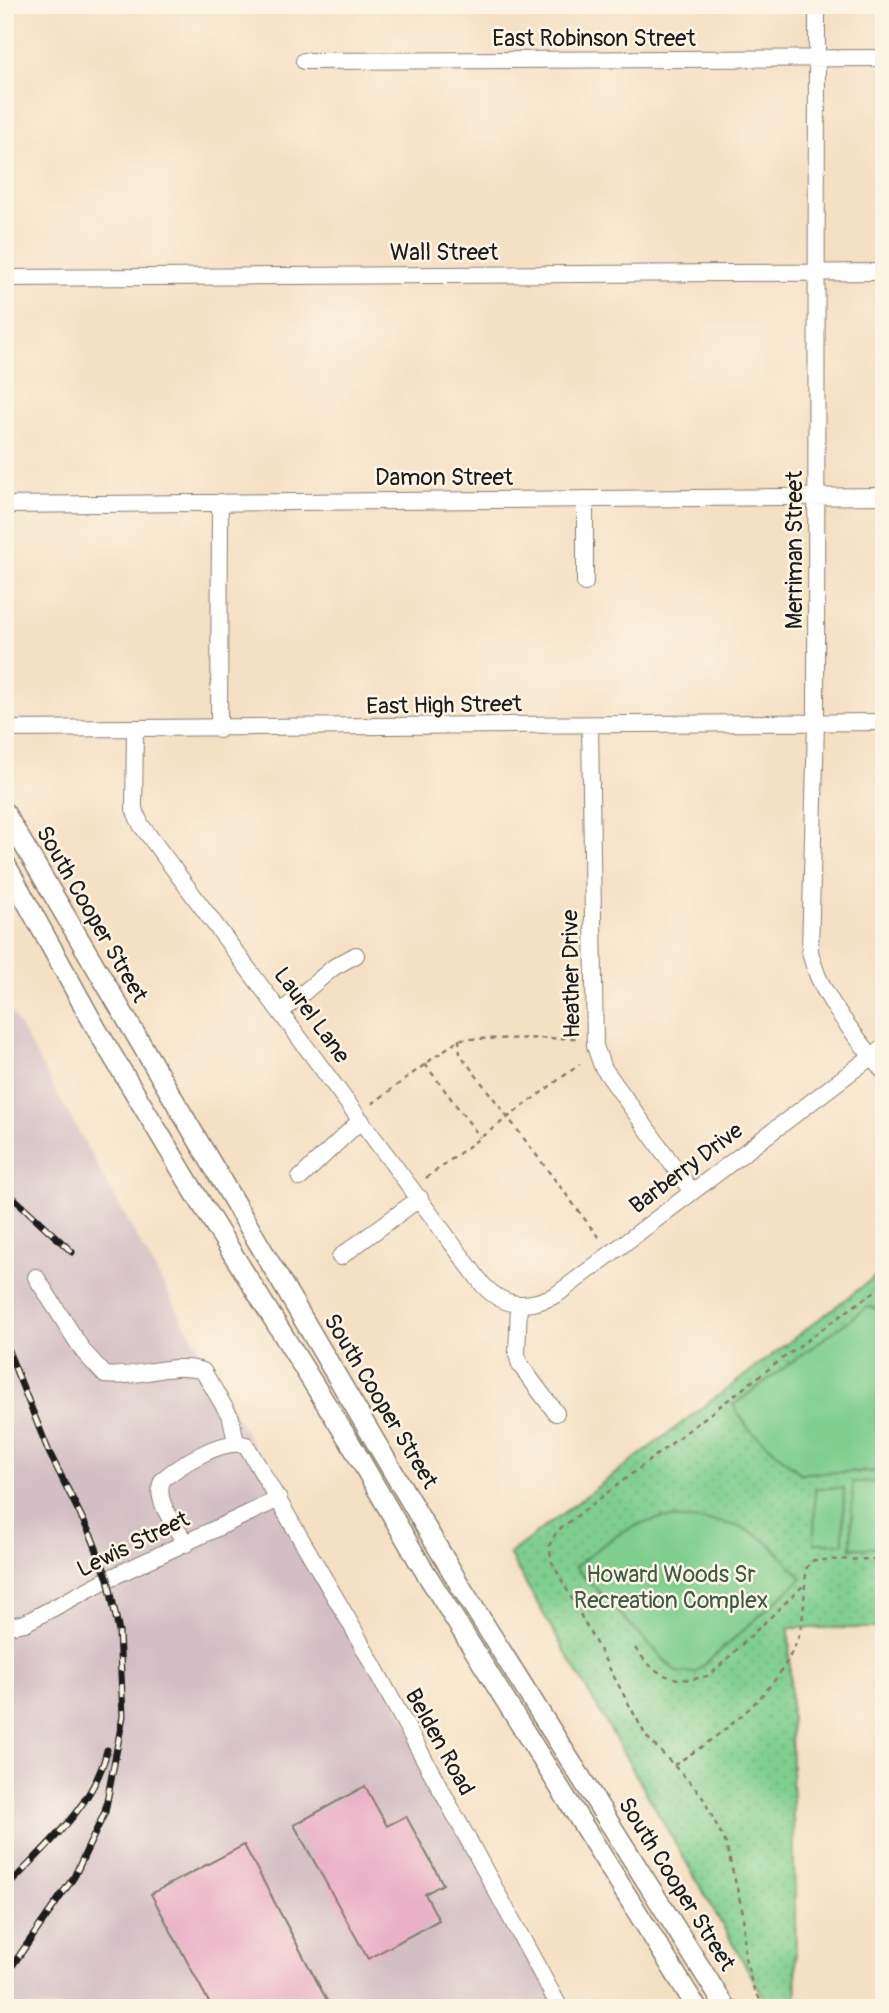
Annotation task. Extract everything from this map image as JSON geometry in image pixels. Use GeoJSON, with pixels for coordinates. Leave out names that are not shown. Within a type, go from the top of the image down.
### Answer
{"type":"FeatureCollection","features":[{"type":"Feature","properties":{"kind":"main road","name":"South Cooper Street"},"geometry":{"type":"LineString","coordinates":[[5,813],[461,1587],[726,2008]]}},
{"type":"Feature","properties":{"kind":"main road","name":"South Cooper Street"},"geometry":{"type":"LineString","coordinates":[[5,863],[97,1030],[198,1198],[351,1444],[419,1562],[697,2008]]}},
{"type":"Feature","properties":{"kind":"street","name":"Merriman Street"},"geometry":{"type":"LineString","coordinates":[[817,5],[816,723],[810,951],[815,973],[825,991],[878,1051],[884,1072]]}},
{"type":"Feature","properties":{"kind":"street","name":"East Robinson Street"},"geometry":{"type":"LineString","coordinates":[[304,61],[884,58]]}},
{"type":"Feature","properties":{"kind":"street","name":"Wall Street"},"geometry":{"type":"LineString","coordinates":[[5,278],[884,272]]}},
{"type":"Feature","properties":{"kind":"street","name":"Damon Street"},"geometry":{"type":"LineString","coordinates":[[5,505],[884,496]]}},
{"type":"Feature","properties":{"kind":"street"},"geometry":{"type":"LineString","coordinates":[[585,499],[585,583]]}},
{"type":"Feature","properties":{"kind":"street"},"geometry":{"type":"LineString","coordinates":[[219,730],[220,502]]}},
{"type":"Feature","properties":{"kind":"street","name":"East High Street"},"geometry":{"type":"LineString","coordinates":[[5,729],[219,730],[884,722]]}},
{"type":"Feature","properties":{"kind":"street","name":"Heather Drive"},"geometry":{"type":"LineString","coordinates":[[590,726],[595,1046],[602,1066],[692,1192]]}},
{"type":"Feature","properties":{"kind":"street","name":"Laurel Lane"},"geometry":{"type":"LineString","coordinates":[[135,730],[134,809],[141,825],[282,1011],[483,1285],[514,1304]]}},
{"type":"Feature","properties":{"kind":"street"},"geometry":{"type":"LineString","coordinates":[[282,1011],[334,967],[356,955]]}},
{"type":"Feature","properties":{"kind":"street","name":"Barberry Drive"},"geometry":{"type":"LineString","coordinates":[[514,1304],[536,1305],[556,1295],[878,1051]]}},
{"type":"Feature","properties":{"kind":"street"},"geometry":{"type":"LineString","coordinates":[[300,1178],[361,1120]]}},
{"type":"Feature","properties":{"kind":"street"},"geometry":{"type":"LineString","coordinates":[[340,1257],[420,1198]]}},
{"type":"Feature","properties":{"kind":"street"},"geometry":{"type":"LineString","coordinates":[[36,1277],[83,1351],[105,1374],[124,1377],[191,1367],[203,1371],[231,1418],[236,1442],[169,1474],[160,1485],[164,1506],[186,1544]]}},
{"type":"Feature","properties":{"kind":"street"},"geometry":{"type":"LineString","coordinates":[[514,1304],[520,1365],[556,1413]]}},
{"type":"Feature","properties":{"kind":"street","name":"Belden Road"},"geometry":{"type":"LineString","coordinates":[[236,1442],[251,1450],[349,1621],[560,2008]]}},
{"type":"Feature","properties":{"kind":"street","name":"Lewis Street"},"geometry":{"type":"LineString","coordinates":[[5,1627],[25,1623],[279,1499]]}},
{"type":"Feature","properties":{"kind":"path"},"geometry":{"type":"LineString","coordinates":[[372,1104],[459,1039],[577,1038]]}},
{"type":"Feature","properties":{"kind":"path"},"geometry":{"type":"LineString","coordinates":[[459,1039],[460,1054],[599,1238]]}},
{"type":"Feature","properties":{"kind":"path"},"geometry":{"type":"LineString","coordinates":[[425,1064],[480,1138]]}},
{"type":"Feature","properties":{"kind":"path"},"geometry":{"type":"LineString","coordinates":[[426,1178],[580,1064]]}},
{"type":"Feature","properties":{"kind":"path"},"geometry":{"type":"LineString","coordinates":[[765,2008],[753,1987],[745,1958],[743,1913],[726,1844],[701,1794],[646,1736],[552,1562],[549,1546],[557,1531],[728,1403],[803,1341],[884,1285]]}},
{"type":"Feature","properties":{"kind":"path"},"geometry":{"type":"LineString","coordinates":[[674,1765],[746,1713],[769,1687],[797,1642],[807,1567],[814,1560],[884,1559]]}},
{"type":"Feature","properties":{"kind":"path"},"geometry":{"type":"LineString","coordinates":[[635,1648],[650,1669],[672,1678],[694,1680],[710,1675],[804,1585]]}},
{"type":"Feature","properties":{"kind":"shaded area"},"geometry":{"type":"Polygon","coordinates":[[[5,1000],[566,2008],[5,2008],[5,1000]]]}},
{"type":"Feature","properties":{"kind":"green space","name":"Howard Woods Sr Recreation Complex"},"geometry":{"type":"Polygon","coordinates":[[[884,1270],[884,1628],[789,1628],[797,2008],[770,2008],[509,1554],[884,1270]]]}},
{"type":"Feature","properties":{"kind":"green space"},"geometry":{"type":"Polygon","coordinates":[[[867,1307],[884,1310],[884,1471],[800,1473],[748,1428],[733,1405],[867,1307]]]}},
{"type":"Feature","properties":{"kind":"green space"},"geometry":{"type":"Polygon","coordinates":[[[853,1482],[884,1482],[884,1548],[851,1548],[853,1482]]]}},
{"type":"Feature","properties":{"kind":"green space"},"geometry":{"type":"Polygon","coordinates":[[[815,1488],[844,1488],[843,1543],[814,1543],[815,1488]]]}},
{"type":"Feature","properties":{"kind":"green space"},"geometry":{"type":"Polygon","coordinates":[[[662,1518],[714,1521],[741,1527],[773,1547],[802,1578],[695,1673],[676,1672],[575,1567],[625,1531],[662,1518]]]}},
{"type":"Feature","properties":{"kind":"building"},"geometry":{"type":"Polygon","coordinates":[[[365,1786],[387,1826],[406,1816],[443,1884],[425,1894],[439,1920],[368,1959],[294,1825],[365,1786]]]}},
{"type":"Feature","properties":{"kind":"building"},"geometry":{"type":"Polygon","coordinates":[[[244,1845],[331,2008],[212,2008],[151,1894],[244,1845]]]}},
{"type":"Feature","properties":{"kind":"railway"},"geometry":{"type":"LineString","coordinates":[[5,1190],[72,1252]]}},
{"type":"Feature","properties":{"kind":"railway"},"geometry":{"type":"LineString","coordinates":[[5,1343],[49,1452],[92,1538],[108,1579],[119,1632],[123,1716],[105,1812],[74,1877],[5,1976]]}},
{"type":"Feature","properties":{"kind":"railway"},"geometry":{"type":"LineString","coordinates":[[5,1889],[51,1842],[79,1808],[101,1770],[107,1750]]}}]}
